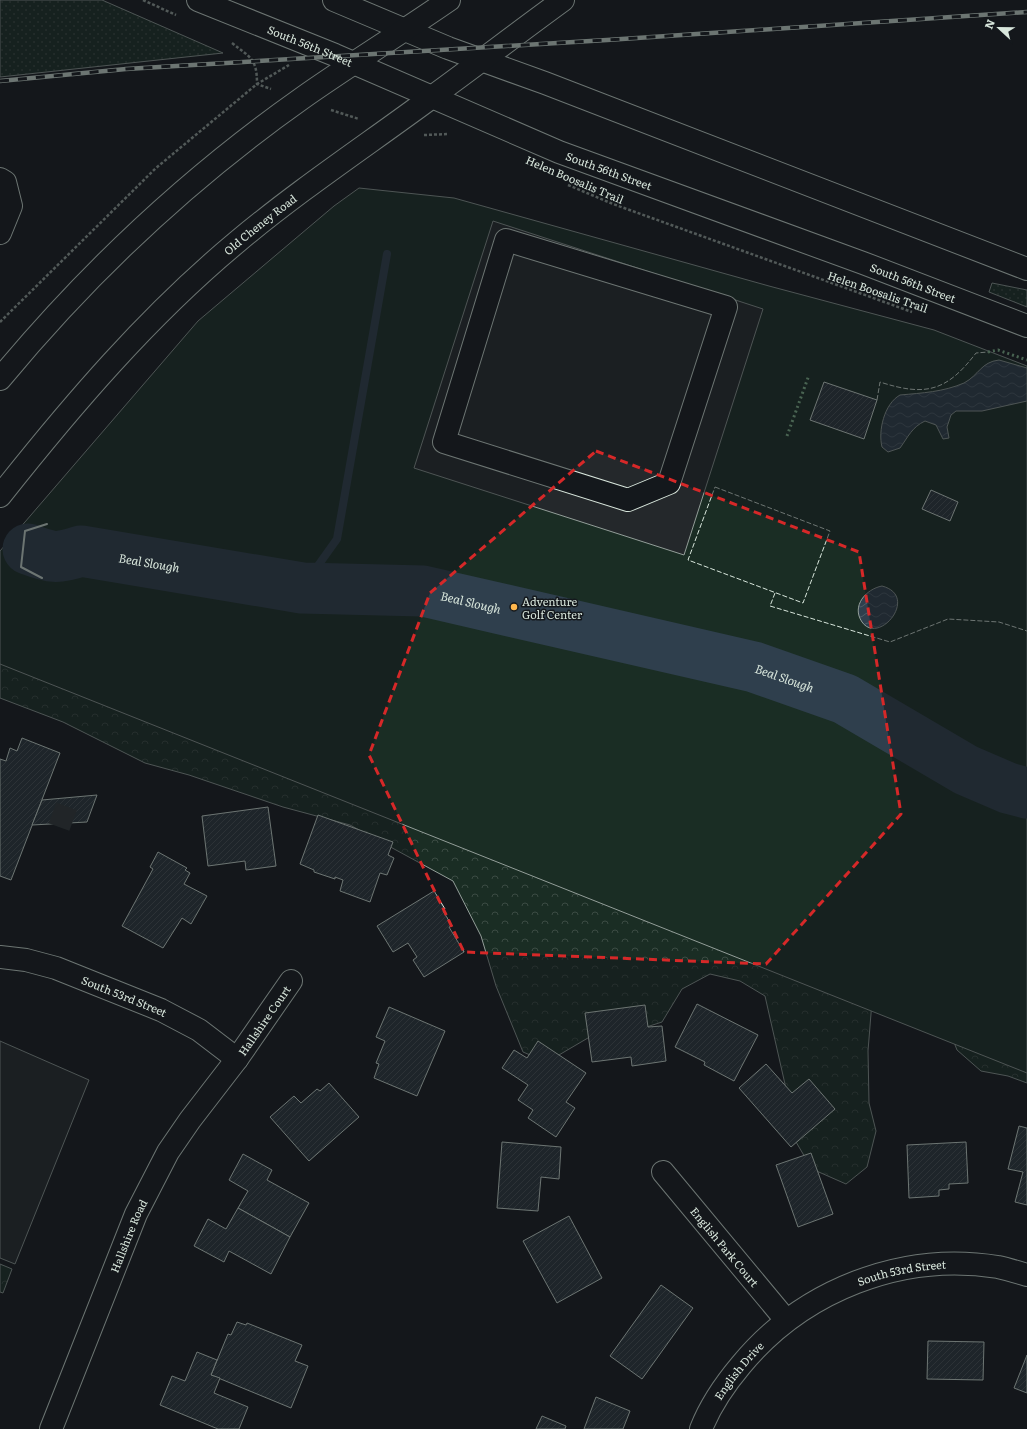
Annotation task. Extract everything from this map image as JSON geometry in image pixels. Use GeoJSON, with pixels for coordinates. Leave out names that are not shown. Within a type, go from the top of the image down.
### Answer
{"type":"FeatureCollection","features":[{"type":"Feature","properties":{"kind":"main road","name":"South 56th Street"},"geometry":{"type":"LineString","coordinates":[[198,0],[355,64],[559,152],[870,266],[1027,326]]}},
{"type":"Feature","properties":{"kind":"main road"},"geometry":{"type":"LineString","coordinates":[[334,0],[448,48],[557,87],[1027,269]]}},
{"type":"Feature","properties":{"kind":"main road"},"geometry":{"type":"LineString","coordinates":[[0,379],[60,311],[130,239],[206,172],[301,99],[449,0]]}},
{"type":"Feature","properties":{"kind":"main road","name":"Old Cheney Road"},"geometry":{"type":"LineString","coordinates":[[0,496],[75,403],[161,311],[236,242],[326,172],[432,97],[563,0]]}},
{"type":"Feature","properties":{"kind":"main road"},"geometry":{"type":"LineString","coordinates":[[0,178],[5,182],[11,206],[0,233]]}},
{"type":"Feature","properties":{"kind":"main road"},"geometry":{"type":"LineString","coordinates":[[506,240],[726,308],[669,483],[628,500],[444,442],[506,240]]}},
{"type":"Feature","properties":{"kind":"main road","name":"South 53rd Street"},"geometry":{"type":"LineString","coordinates":[[0,957],[26,960],[56,968],[161,1010],[199,1030],[237,1059]]}},
{"type":"Feature","properties":{"kind":"main road","name":"Hallshire Court"},"geometry":{"type":"LineString","coordinates":[[237,1059],[291,981]]}},
{"type":"Feature","properties":{"kind":"main road","name":"Hallshire Road"},"geometry":{"type":"LineString","coordinates":[[51,1429],[136,1214],[150,1185],[168,1152],[237,1059]]}},
{"type":"Feature","properties":{"kind":"main road","name":"English Park Court"},"geometry":{"type":"LineString","coordinates":[[663,1172],[786,1320]]}},
{"type":"Feature","properties":{"kind":"main road","name":"South 53rd Street"},"geometry":{"type":"LineString","coordinates":[[786,1320],[825,1295],[866,1278],[909,1267],[954,1264],[998,1267],[1027,1275]]}},
{"type":"Feature","properties":{"kind":"main road","name":"English Drive"},"geometry":{"type":"LineString","coordinates":[[700,1429],[726,1383],[754,1348],[786,1320]]}},
{"type":"Feature","properties":{"kind":"path"},"geometry":{"type":"LineString","coordinates":[[143,0],[183,18]]}},
{"type":"Feature","properties":{"kind":"path"},"geometry":{"type":"LineString","coordinates":[[229,41],[253,60],[257,68],[257,84],[412,138],[450,134]]}},
{"type":"Feature","properties":{"kind":"path","name":"Helen Boosalis Trail"},"geometry":{"type":"LineString","coordinates":[[564,183],[613,204],[919,314]]}},
{"type":"Feature","properties":{"kind":"highlighted area"},"geometry":{"type":"Polygon","coordinates":[[[596,451],[859,552],[901,814],[766,964],[464,952],[369,755],[430,593],[596,451]]]}},
{"type":"Feature","properties":{"kind":"green space"},"geometry":{"type":"Polygon","coordinates":[[[0,0],[102,0],[223,53],[0,77],[0,0]]]}},
{"type":"Feature","properties":{"kind":"green space","name":"Adventure Golf Center"},"geometry":{"type":"Polygon","coordinates":[[[359,188],[454,198],[769,286],[934,330],[1027,366],[1027,1073],[0,664],[0,551],[198,321],[334,206],[359,188]]]}},
{"type":"Feature","properties":{"kind":"green space"},"geometry":{"type":"Polygon","coordinates":[[[992,283],[1027,290],[1027,307],[989,292],[992,283]]]}},
{"type":"Feature","properties":{"kind":"green space"},"geometry":{"type":"Polygon","coordinates":[[[0,603],[1027,660],[1027,1083],[1008,1076],[981,1071],[957,1050],[941,1009],[873,989],[868,1051],[869,1103],[876,1131],[867,1167],[846,1184],[812,1169],[796,1142],[787,1093],[765,996],[740,981],[710,974],[682,989],[662,1022],[634,1031],[610,1025],[547,1062],[523,1052],[496,986],[481,936],[453,881],[350,825],[283,807],[189,775],[145,763],[63,722],[0,698],[0,603]]]}},
{"type":"Feature","properties":{"kind":"green space"},"geometry":{"type":"Polygon","coordinates":[[[0,1264],[12,1269],[3,1293],[0,1292],[0,1264]]]}},
{"type":"Feature","properties":{"kind":"shaded area"},"geometry":{"type":"Polygon","coordinates":[[[493,221],[763,309],[684,555],[414,468],[493,221]]]}},
{"type":"Feature","properties":{"kind":"shaded area"},"geometry":{"type":"Polygon","coordinates":[[[0,1041],[89,1080],[15,1264],[0,1258],[0,1041]]]}},
{"type":"Feature","properties":{"kind":"water"},"geometry":{"type":"Polygon","coordinates":[[[999,360],[1027,368],[1027,401],[982,411],[956,411],[951,415],[947,427],[949,438],[943,439],[936,425],[925,421],[913,429],[900,448],[888,452],[882,447],[881,433],[884,418],[886,411],[894,399],[900,395],[932,392],[956,386],[969,380],[988,363],[999,360]]]}},
{"type":"Feature","properties":{"kind":"water"},"geometry":{"type":"Polygon","coordinates":[[[882,586],[893,591],[897,599],[897,608],[893,617],[886,624],[878,628],[869,628],[862,622],[859,616],[859,604],[866,594],[882,586]]]}},
{"type":"Feature","properties":{"kind":"building"},"geometry":{"type":"Polygon","coordinates":[[[824,382],[877,400],[864,439],[810,420],[824,382]]]}},
{"type":"Feature","properties":{"kind":"building"},"geometry":{"type":"Polygon","coordinates":[[[931,490],[958,502],[950,521],[922,509],[931,490]]]}},
{"type":"Feature","properties":{"kind":"building"},"geometry":{"type":"Polygon","coordinates":[[[22,738],[60,753],[11,880],[0,876],[0,759],[6,761],[10,748],[17,751],[22,738]]]}},
{"type":"Feature","properties":{"kind":"building"},"geometry":{"type":"Polygon","coordinates":[[[97,795],[87,822],[32,825],[42,800],[97,795]]]}},
{"type":"Feature","properties":{"kind":"building"},"geometry":{"type":"Polygon","coordinates":[[[268,807],[276,866],[246,870],[245,861],[208,866],[202,816],[268,807]]]}},
{"type":"Feature","properties":{"kind":"building"},"geometry":{"type":"Polygon","coordinates":[[[318,815],[393,842],[388,855],[394,858],[387,875],[380,873],[370,902],[340,891],[343,880],[314,872],[314,870],[300,864],[318,815]]]}},
{"type":"Feature","properties":{"kind":"building"},"geometry":{"type":"Polygon","coordinates":[[[158,852],[187,868],[185,870],[190,873],[184,884],[207,896],[191,924],[182,918],[163,948],[122,926],[153,869],[150,867],[158,852]]]}},
{"type":"Feature","properties":{"kind":"building"},"geometry":{"type":"Polygon","coordinates":[[[434,891],[445,909],[443,911],[452,926],[449,927],[464,952],[424,977],[413,960],[417,957],[408,943],[393,952],[377,926],[434,891]]]}},
{"type":"Feature","properties":{"kind":"building"},"geometry":{"type":"Polygon","coordinates":[[[697,1004],[758,1035],[734,1081],[704,1065],[705,1062],[675,1047],[697,1004]]]}},
{"type":"Feature","properties":{"kind":"building"},"geometry":{"type":"Polygon","coordinates":[[[645,1005],[648,1027],[662,1026],[666,1061],[632,1066],[631,1057],[592,1062],[585,1013],[645,1005]]]}},
{"type":"Feature","properties":{"kind":"building"},"geometry":{"type":"Polygon","coordinates":[[[389,1007],[445,1031],[417,1096],[374,1078],[379,1064],[376,1063],[385,1041],[376,1037],[389,1007]]]}},
{"type":"Feature","properties":{"kind":"building"},"geometry":{"type":"Polygon","coordinates":[[[538,1041],[586,1073],[566,1102],[575,1108],[556,1137],[528,1118],[533,1110],[518,1100],[528,1085],[502,1068],[514,1050],[527,1058],[538,1041]]]}},
{"type":"Feature","properties":{"kind":"building"},"geometry":{"type":"Polygon","coordinates":[[[766,1064],[792,1093],[809,1079],[835,1109],[791,1147],[739,1088],[766,1064]]]}},
{"type":"Feature","properties":{"kind":"building"},"geometry":{"type":"Polygon","coordinates":[[[329,1083],[359,1117],[309,1161],[270,1117],[294,1096],[301,1103],[317,1089],[320,1091],[329,1083]]]}},
{"type":"Feature","properties":{"kind":"building"},"geometry":{"type":"Polygon","coordinates":[[[1019,1126],[1027,1128],[1027,1205],[1015,1202],[1023,1172],[1008,1169],[1019,1126]]]}},
{"type":"Feature","properties":{"kind":"building"},"geometry":{"type":"Polygon","coordinates":[[[502,1142],[561,1147],[559,1179],[541,1177],[538,1211],[497,1208],[502,1142]]]}},
{"type":"Feature","properties":{"kind":"building"},"geometry":{"type":"Polygon","coordinates":[[[966,1142],[968,1183],[949,1184],[949,1189],[939,1190],[939,1196],[909,1198],[907,1145],[966,1142]]]}},
{"type":"Feature","properties":{"kind":"building"},"geometry":{"type":"Polygon","coordinates":[[[811,1153],[833,1214],[798,1227],[776,1165],[811,1153]]]}},
{"type":"Feature","properties":{"kind":"building"},"geometry":{"type":"Polygon","coordinates":[[[243,1154],[272,1170],[267,1180],[309,1203],[290,1237],[238,1208],[248,1191],[229,1180],[243,1154]]]}},
{"type":"Feature","properties":{"kind":"building"},"geometry":{"type":"Polygon","coordinates":[[[238,1208],[290,1237],[271,1274],[229,1251],[224,1262],[194,1246],[208,1219],[226,1229],[238,1208]]]}},
{"type":"Feature","properties":{"kind":"building"},"geometry":{"type":"Polygon","coordinates":[[[569,1216],[602,1278],[557,1303],[523,1241],[569,1216]]]}},
{"type":"Feature","properties":{"kind":"building"},"geometry":{"type":"Polygon","coordinates":[[[661,1285],[693,1308],[642,1379],[610,1356],[661,1285]]]}},
{"type":"Feature","properties":{"kind":"building"},"geometry":{"type":"Polygon","coordinates":[[[237,1322],[246,1325],[247,1323],[302,1345],[295,1361],[308,1366],[291,1408],[211,1375],[228,1334],[231,1335],[237,1322]]]}},
{"type":"Feature","properties":{"kind":"building"},"geometry":{"type":"Polygon","coordinates":[[[928,1341],[984,1342],[983,1380],[927,1379],[928,1341]]]}},
{"type":"Feature","properties":{"kind":"building"},"geometry":{"type":"Polygon","coordinates":[[[197,1352],[217,1360],[211,1375],[220,1378],[214,1393],[248,1407],[239,1429],[218,1429],[160,1405],[172,1376],[185,1381],[197,1352]]]}},
{"type":"Feature","properties":{"kind":"building"},"geometry":{"type":"Polygon","coordinates":[[[1027,1355],[1027,1393],[1014,1388],[1027,1355]]]}},
{"type":"Feature","properties":{"kind":"building"},"geometry":{"type":"Polygon","coordinates":[[[596,1397],[630,1411],[623,1429],[584,1429],[596,1397]]]}},
{"type":"Feature","properties":{"kind":"building"},"geometry":{"type":"Polygon","coordinates":[[[542,1416],[566,1426],[565,1429],[536,1429],[542,1416]]]}},
{"type":"Feature","properties":{"kind":"waterway"},"geometry":{"type":"LineString","coordinates":[[302,588],[337,539],[387,254]]}},
{"type":"Feature","properties":{"kind":"waterway","name":"Beal Slough"},"geometry":{"type":"LineString","coordinates":[[28,549],[49,556],[60,556],[81,551],[302,588],[423,591],[754,667],[845,699],[966,770],[1008,788],[1027,793]]}},
{"type":"Feature","properties":{"kind":"tunnel"},"geometry":{"type":"LineString","coordinates":[[59,827],[70,797]]}},
{"type":"Feature","properties":{"kind":"railway"},"geometry":{"type":"LineString","coordinates":[[0,81],[126,69],[607,40],[1027,12]]}},
{"type":"Feature","properties":{"kind":"hedge"},"geometry":{"type":"LineString","coordinates":[[988,352],[998,350],[1027,360]]}},
{"type":"Feature","properties":{"kind":"hedge"},"geometry":{"type":"LineString","coordinates":[[787,436],[809,375]]}},
{"type":"Feature","properties":{"kind":"fence"},"geometry":{"type":"LineString","coordinates":[[877,400],[880,382],[896,387],[910,389],[934,387],[945,383],[955,376],[976,353],[988,352]]}},
{"type":"Feature","properties":{"kind":"fence"},"geometry":{"type":"LineString","coordinates":[[715,487],[830,531],[803,603],[688,560],[715,487]]}},
{"type":"Feature","properties":{"kind":"fence"},"geometry":{"type":"LineString","coordinates":[[775,593],[770,606],[890,642],[948,619],[999,622],[1027,631]]}},
{"type":"Feature","properties":{"kind":"wall"},"geometry":{"type":"LineString","coordinates":[[42,578],[21,567],[25,531],[47,524]]}},
{"type":"Feature","properties":{"kind":"place","name":"Adventure Golf Center"},"geometry":{"type":"Point","coordinates":[514,607]}}]}
